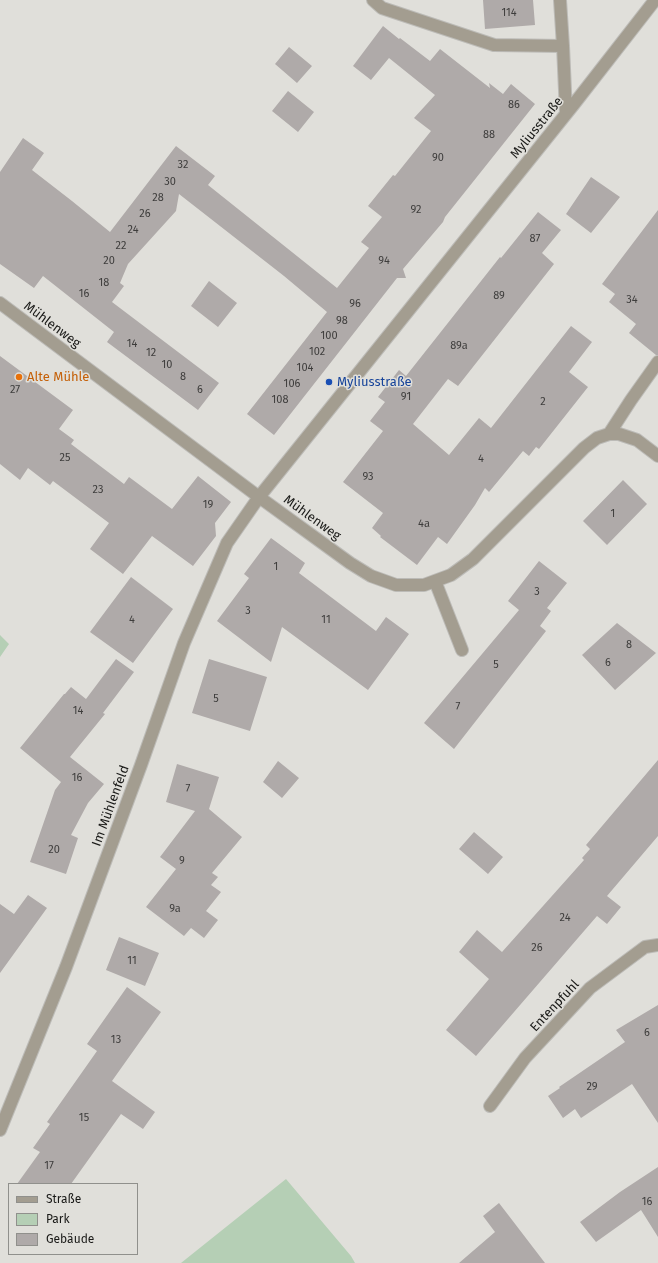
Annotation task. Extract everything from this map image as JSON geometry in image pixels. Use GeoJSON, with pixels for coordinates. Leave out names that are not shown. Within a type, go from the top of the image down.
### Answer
{"type":"FeatureCollection","features":[{"type":"Feature","properties":{"kind":"street"},"geometry":{"type":"LineString","coordinates":[[373,0],[382,8],[494,45],[563,46]]}},
{"type":"Feature","properties":{"kind":"street"},"geometry":{"type":"LineString","coordinates":[[560,0],[566,113]]}},
{"type":"Feature","properties":{"kind":"street","name":"Myliusstraße"},"geometry":{"type":"LineString","coordinates":[[259,497],[655,0]]}},
{"type":"Feature","properties":{"kind":"street","name":"Mühlenweg"},"geometry":{"type":"LineString","coordinates":[[0,303],[259,497],[350,563],[371,576],[396,585],[424,585],[451,575],[474,558],[584,448],[597,438],[609,434]]}},
{"type":"Feature","properties":{"kind":"street"},"geometry":{"type":"LineString","coordinates":[[609,434],[658,362]]}},
{"type":"Feature","properties":{"kind":"street"},"geometry":{"type":"LineString","coordinates":[[609,434],[619,434],[637,440],[658,456]]}},
{"type":"Feature","properties":{"kind":"street","name":"Im Mühlenfeld"},"geometry":{"type":"LineString","coordinates":[[0,1130],[66,967],[141,766],[184,642],[228,543],[259,497]]}},
{"type":"Feature","properties":{"kind":"street"},"geometry":{"type":"LineString","coordinates":[[435,581],[462,650]]}},
{"type":"Feature","properties":{"kind":"street","name":"Entenpfuhl"},"geometry":{"type":"LineString","coordinates":[[490,1106],[525,1058],[590,988],[645,947],[658,945]]}},
{"type":"Feature","properties":{"kind":"green space"},"geometry":{"type":"Polygon","coordinates":[[[0,635],[9,644],[0,657],[0,635]]]}},
{"type":"Feature","properties":{"kind":"green space"},"geometry":{"type":"Polygon","coordinates":[[[286,1179],[351,1256],[355,1263],[181,1263],[286,1179]]]}},
{"type":"Feature","properties":{"kind":"building"},"geometry":{"type":"Polygon","coordinates":[[[483,0],[533,0],[535,25],[485,29],[483,0]]]}},
{"type":"Feature","properties":{"kind":"building"},"geometry":{"type":"Polygon","coordinates":[[[383,26],[430,61],[440,49],[490,88],[489,83],[503,94],[511,84],[535,104],[445,217],[443,222],[403,269],[406,278],[397,278],[274,435],[247,414],[327,312],[284,276],[179,194],[176,211],[128,264],[120,283],[124,286],[112,302],[219,383],[198,410],[107,342],[114,332],[43,276],[34,288],[0,264],[0,172],[23,138],[44,153],[32,170],[110,232],[176,146],[215,176],[208,185],[337,288],[369,248],[361,242],[382,217],[368,206],[393,175],[395,176],[431,131],[414,118],[435,95],[389,58],[371,80],[353,66],[383,26]]]}},
{"type":"Feature","properties":{"kind":"building"},"geometry":{"type":"Polygon","coordinates":[[[289,47],[312,66],[297,83],[275,64],[289,47]]]}},
{"type":"Feature","properties":{"kind":"building"},"geometry":{"type":"Polygon","coordinates":[[[288,91],[314,112],[298,132],[272,111],[288,91]]]}},
{"type":"Feature","properties":{"kind":"building"},"geometry":{"type":"Polygon","coordinates":[[[591,177],[620,197],[591,233],[566,214],[591,177]]]}},
{"type":"Feature","properties":{"kind":"building"},"geometry":{"type":"Polygon","coordinates":[[[658,210],[658,355],[656,355],[629,333],[636,324],[609,302],[615,294],[602,284],[658,210]]]}},
{"type":"Feature","properties":{"kind":"building"},"geometry":{"type":"Polygon","coordinates":[[[538,212],[561,230],[542,253],[554,264],[458,386],[448,379],[413,424],[449,455],[479,418],[491,428],[571,326],[592,342],[569,372],[588,387],[539,449],[536,447],[529,456],[523,451],[489,492],[485,488],[475,505],[447,544],[438,537],[417,565],[380,537],[381,536],[372,528],[383,513],[343,482],[383,431],[370,421],[385,402],[378,397],[399,370],[406,376],[500,257],[501,258],[538,212]]]}},
{"type":"Feature","properties":{"kind":"building"},"geometry":{"type":"Polygon","coordinates":[[[209,281],[237,303],[218,327],[191,306],[209,281]]]}},
{"type":"Feature","properties":{"kind":"building"},"geometry":{"type":"Polygon","coordinates":[[[0,356],[73,410],[59,429],[74,440],[71,444],[124,484],[129,477],[172,509],[198,476],[231,502],[215,523],[216,536],[193,566],[152,536],[123,574],[90,549],[109,523],[53,481],[50,485],[28,468],[20,480],[0,464],[0,356]]]}},
{"type":"Feature","properties":{"kind":"building"},"geometry":{"type":"Polygon","coordinates":[[[623,480],[647,504],[607,545],[583,521],[623,480]]]}},
{"type":"Feature","properties":{"kind":"building"},"geometry":{"type":"Polygon","coordinates":[[[271,538],[305,563],[299,573],[376,631],[386,617],[409,634],[368,690],[282,627],[271,662],[217,621],[249,578],[244,574],[271,538]]]}},
{"type":"Feature","properties":{"kind":"building"},"geometry":{"type":"Polygon","coordinates":[[[539,561],[567,583],[547,608],[551,611],[540,626],[546,631],[454,749],[424,723],[519,610],[508,601],[539,561]]]}},
{"type":"Feature","properties":{"kind":"building"},"geometry":{"type":"Polygon","coordinates":[[[131,577],[173,609],[133,663],[90,632],[131,577]]]}},
{"type":"Feature","properties":{"kind":"building"},"geometry":{"type":"Polygon","coordinates":[[[617,623],[656,653],[615,690],[582,655],[617,623]]]}},
{"type":"Feature","properties":{"kind":"building"},"geometry":{"type":"Polygon","coordinates":[[[116,659],[134,672],[103,713],[105,714],[70,757],[104,784],[88,803],[71,835],[78,838],[66,874],[30,862],[55,790],[61,782],[20,748],[71,687],[86,699],[116,659]]]}},
{"type":"Feature","properties":{"kind":"building"},"geometry":{"type":"Polygon","coordinates":[[[209,659],[267,677],[250,731],[192,713],[209,659]]]}},
{"type":"Feature","properties":{"kind":"building"},"geometry":{"type":"Polygon","coordinates":[[[658,760],[658,836],[607,896],[621,907],[607,924],[597,916],[476,1056],[446,1030],[489,979],[459,952],[477,930],[502,952],[584,860],[582,858],[590,849],[586,845],[658,760]]]}},
{"type":"Feature","properties":{"kind":"building"},"geometry":{"type":"Polygon","coordinates":[[[278,761],[299,778],[282,798],[263,782],[278,761]]]}},
{"type":"Feature","properties":{"kind":"building"},"geometry":{"type":"Polygon","coordinates":[[[177,764],[219,777],[209,809],[242,837],[212,873],[218,877],[211,885],[221,892],[206,911],[218,920],[204,938],[191,928],[184,936],[146,907],[176,869],[160,857],[195,811],[166,802],[177,764]]]}},
{"type":"Feature","properties":{"kind":"building"},"geometry":{"type":"Polygon","coordinates":[[[474,832],[503,857],[488,874],[459,849],[474,832]]]}},
{"type":"Feature","properties":{"kind":"building"},"geometry":{"type":"Polygon","coordinates":[[[28,895],[47,908],[0,973],[0,904],[14,914],[28,895]]]}},
{"type":"Feature","properties":{"kind":"building"},"geometry":{"type":"Polygon","coordinates":[[[119,937],[159,953],[145,986],[106,970],[119,937]]]}},
{"type":"Feature","properties":{"kind":"building"},"geometry":{"type":"Polygon","coordinates":[[[127,987],[161,1012],[112,1081],[155,1112],[143,1129],[121,1114],[72,1183],[18,1183],[40,1152],[33,1148],[50,1124],[47,1122],[97,1051],[87,1044],[127,987]]]}},
{"type":"Feature","properties":{"kind":"building"},"geometry":{"type":"Polygon","coordinates":[[[658,1005],[658,1123],[632,1084],[581,1118],[575,1109],[563,1118],[548,1096],[625,1042],[616,1030],[658,1005]]]}},
{"type":"Feature","properties":{"kind":"building"},"geometry":{"type":"Polygon","coordinates":[[[658,1167],[658,1237],[641,1210],[596,1242],[580,1222],[620,1192],[658,1167]]]}},
{"type":"Feature","properties":{"kind":"building"},"geometry":{"type":"Polygon","coordinates":[[[499,1203],[545,1263],[459,1263],[495,1232],[483,1216],[499,1203]]]}},
{"type":"Feature","properties":{"kind":"place","name":"Alte Mühle"},"geometry":{"type":"Point","coordinates":[19,377]}},
{"type":"Feature","properties":{"kind":"place","name":"Myliusstraße"},"geometry":{"type":"Point","coordinates":[329,382]}}]}
